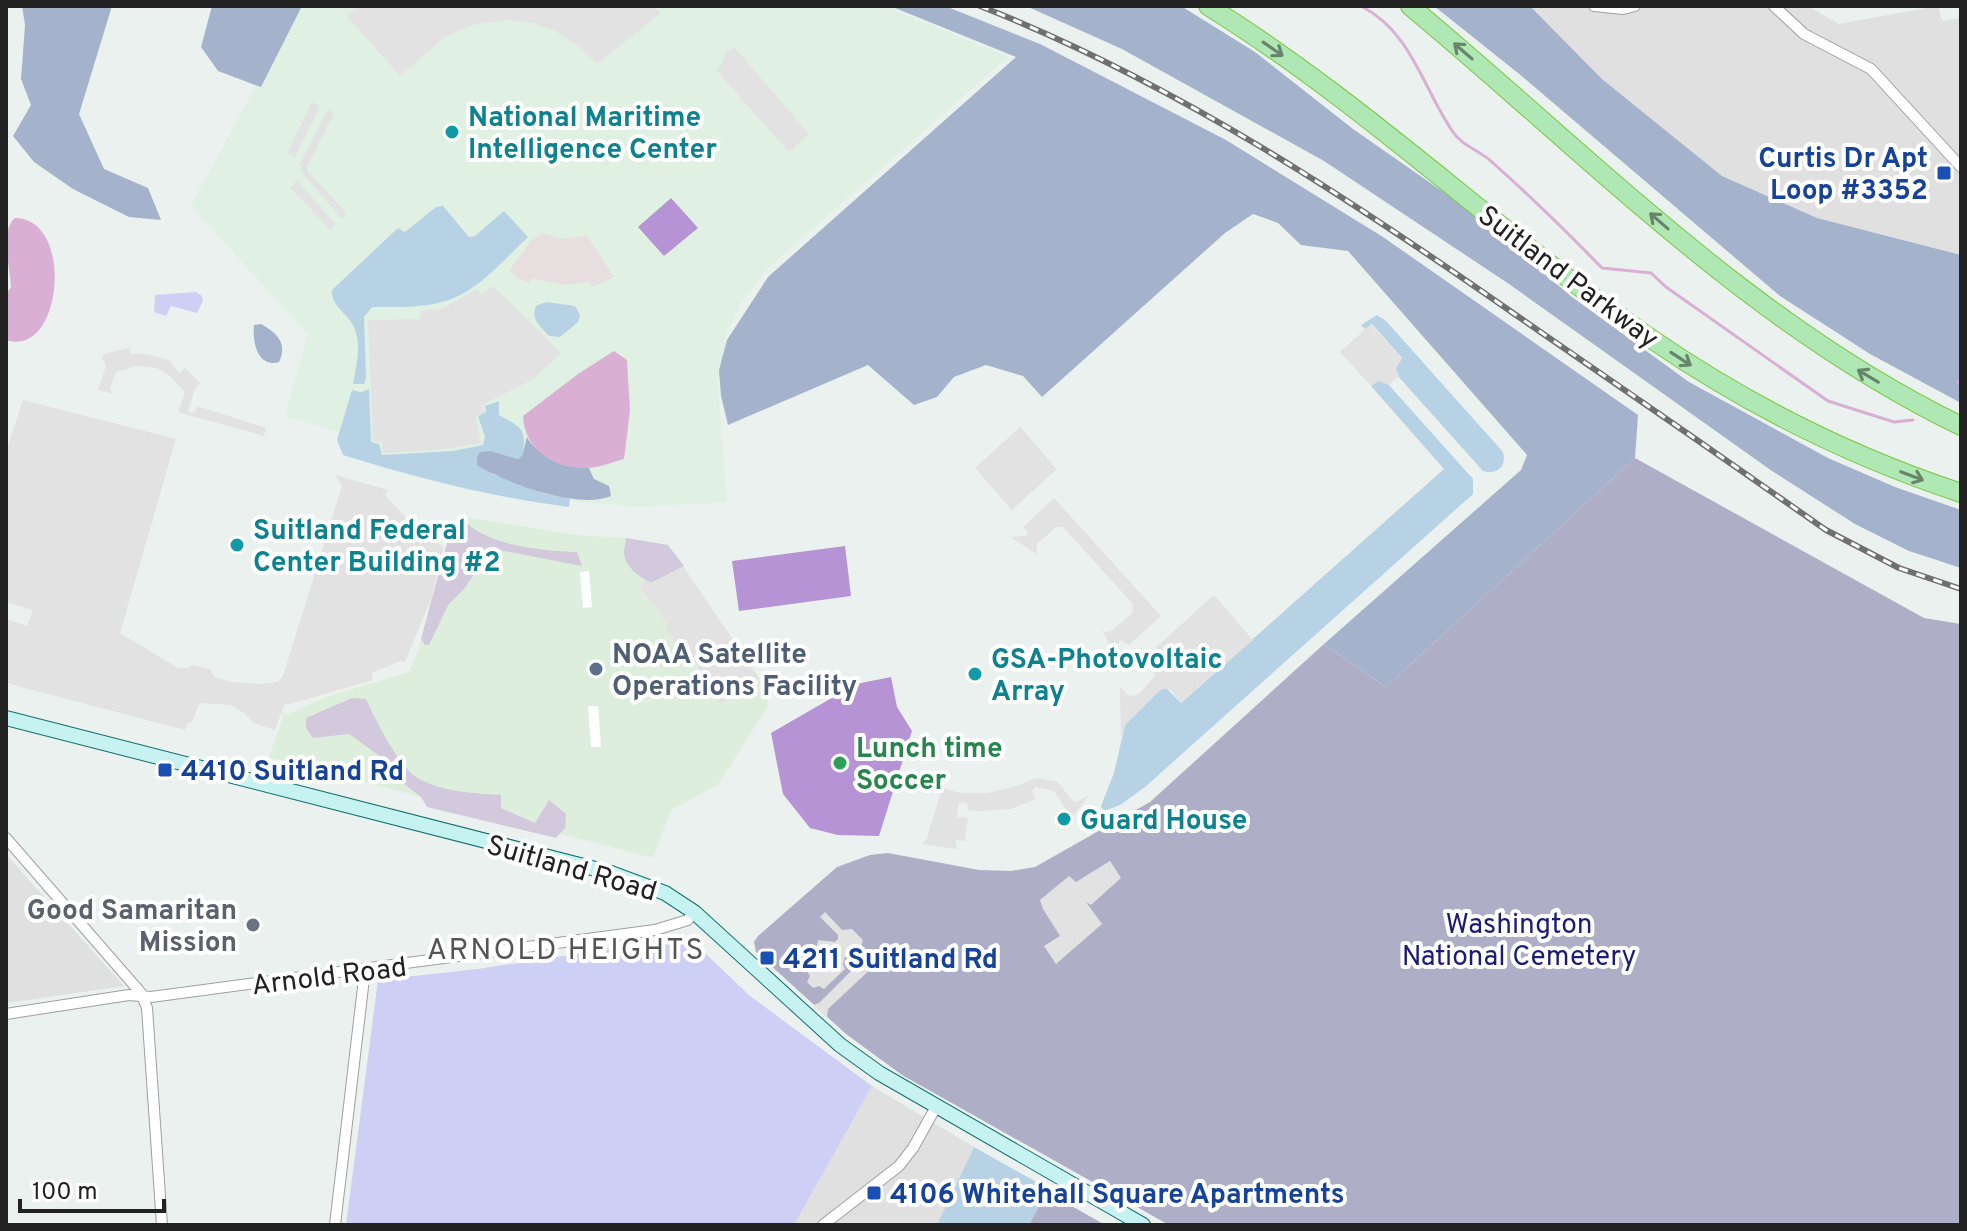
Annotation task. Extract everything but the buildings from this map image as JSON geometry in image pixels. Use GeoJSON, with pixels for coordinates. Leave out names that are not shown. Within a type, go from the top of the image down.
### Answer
{"type":"FeatureCollection","features":[{"type":"Feature","properties":{"kind":"highway","name":"Suitland Parkway"},"geometry":{"type":"LineString","coordinates":[[1208,6],[1309,75],[1610,309],[1696,368],[1810,432],[1961,493]]}},
{"type":"Feature","properties":{"kind":"highway"},"geometry":{"type":"LineString","coordinates":[[1410,6],[1732,282],[1839,358],[1961,426]]}},
{"type":"Feature","properties":{"kind":"main road","name":"Suitland Road"},"geometry":{"type":"LineString","coordinates":[[6,718],[611,873],[665,893],[694,912],[847,1050],[936,1107],[1143,1225]]}},
{"type":"Feature","properties":{"kind":"street"},"geometry":{"type":"LineString","coordinates":[[1594,6],[1623,9],[1635,6]]}},
{"type":"Feature","properties":{"kind":"street"},"geometry":{"type":"LineString","coordinates":[[1774,6],[1804,34],[1871,69],[1961,167]]}},
{"type":"Feature","properties":{"kind":"street"},"geometry":{"type":"LineString","coordinates":[[6,838],[143,998],[147,1008],[154,1084],[162,1225]]}},
{"type":"Feature","properties":{"kind":"street","name":"Arnold Road"},"geometry":{"type":"LineString","coordinates":[[6,1014],[129,995],[143,998],[655,930],[688,920],[694,912]]}},
{"type":"Feature","properties":{"kind":"street"},"geometry":{"type":"LineString","coordinates":[[335,1225],[365,970]]}},
{"type":"Feature","properties":{"kind":"street"},"geometry":{"type":"LineString","coordinates":[[828,1223],[899,1166],[936,1107]]}},
{"type":"Feature","properties":{"kind":"shaded area"},"geometry":{"type":"Polygon","coordinates":[[[22,6],[112,6],[79,114],[104,169],[148,188],[161,220],[129,217],[73,189],[34,162],[13,136],[31,105],[21,79],[25,25],[22,6]]]}},
{"type":"Feature","properties":{"kind":"shaded area"},"geometry":{"type":"Polygon","coordinates":[[[212,6],[302,6],[261,87],[218,71],[201,47],[212,6]]]}},
{"type":"Feature","properties":{"kind":"shaded area","name":"National Maritime Intelligence Center"},"geometry":{"type":"Polygon","coordinates":[[[299,6],[885,6],[1008,57],[767,269],[741,303],[726,334],[718,385],[727,502],[637,507],[561,500],[353,454],[358,438],[285,416],[308,334],[191,206],[299,6]]]}},
{"type":"Feature","properties":{"kind":"shaded area"},"geometry":{"type":"Polygon","coordinates":[[[357,6],[653,6],[661,13],[597,64],[555,31],[533,23],[507,20],[473,25],[445,37],[400,76],[347,16],[357,6]]]}},
{"type":"Feature","properties":{"kind":"shaded area"},"geometry":{"type":"Polygon","coordinates":[[[890,6],[945,6],[1040,44],[1226,140],[1383,237],[1638,415],[1635,458],[1386,687],[1324,644],[1521,470],[1527,455],[1348,251],[1301,245],[1278,223],[1253,214],[1225,233],[1042,397],[1023,376],[986,365],[954,377],[937,397],[914,405],[868,365],[728,425],[719,370],[727,340],[768,277],[1016,57],[890,6]]]}},
{"type":"Feature","properties":{"kind":"shaded area"},"geometry":{"type":"Polygon","coordinates":[[[1026,6],[1181,6],[1255,52],[1353,129],[1462,205],[1572,297],[1689,382],[1828,458],[1895,487],[1961,510],[1961,568],[1909,551],[1855,524],[1772,471],[1509,284],[1324,161],[1122,49],[1026,6]]]}},
{"type":"Feature","properties":{"kind":"shaded area"},"geometry":{"type":"Polygon","coordinates":[[[1434,6],[1530,6],[1602,79],[1722,176],[1817,218],[1961,255],[1961,403],[1870,354],[1780,296],[1518,73],[1434,6]]]}},
{"type":"Feature","properties":{"kind":"shaded area"},"geometry":{"type":"Polygon","coordinates":[[[1530,6],[1808,6],[1839,24],[1938,6],[1942,21],[1961,18],[1961,255],[1817,218],[1722,176],[1602,79],[1530,6]]]}},
{"type":"Feature","properties":{"kind":"shaded area"},"geometry":{"type":"Polygon","coordinates":[[[734,47],[809,134],[789,152],[716,70],[721,66],[726,52],[734,47]]]}},
{"type":"Feature","properties":{"kind":"shaded area"},"geometry":{"type":"Polygon","coordinates":[[[312,102],[320,106],[295,157],[287,153],[312,102]]]}},
{"type":"Feature","properties":{"kind":"shaded area"},"geometry":{"type":"Polygon","coordinates":[[[328,109],[334,114],[307,167],[308,172],[347,213],[342,219],[301,171],[300,163],[328,109]]]}},
{"type":"Feature","properties":{"kind":"shaded area"},"geometry":{"type":"Polygon","coordinates":[[[297,180],[335,224],[330,230],[290,187],[297,180]]]}},
{"type":"Feature","properties":{"kind":"shaded area"},"geometry":{"type":"Polygon","coordinates":[[[671,198],[698,228],[664,256],[638,227],[671,198]]]}},
{"type":"Feature","properties":{"kind":"shaded area"},"geometry":{"type":"Polygon","coordinates":[[[443,206],[469,237],[475,236],[504,211],[528,237],[488,275],[455,298],[407,307],[372,307],[364,317],[366,378],[364,384],[353,384],[358,341],[351,322],[336,305],[332,290],[398,228],[405,232],[436,207],[443,206]]]}},
{"type":"Feature","properties":{"kind":"shaded area"},"geometry":{"type":"Polygon","coordinates":[[[15,218],[34,224],[47,240],[54,262],[50,310],[40,329],[25,340],[6,340],[6,294],[11,287],[7,240],[10,224],[15,218]]]}},
{"type":"Feature","properties":{"kind":"shaded area"},"geometry":{"type":"Polygon","coordinates":[[[543,233],[560,239],[587,236],[614,277],[592,287],[589,282],[564,285],[532,278],[529,283],[520,279],[509,271],[531,241],[543,233]]]}},
{"type":"Feature","properties":{"kind":"shaded area"},"geometry":{"type":"Polygon","coordinates":[[[493,286],[561,353],[532,380],[482,405],[484,412],[475,416],[481,443],[437,450],[383,453],[382,442],[373,441],[368,320],[420,319],[421,311],[444,308],[476,289],[482,295],[493,286]]]}},
{"type":"Feature","properties":{"kind":"shaded area"},"geometry":{"type":"Polygon","coordinates":[[[196,292],[203,301],[197,313],[171,306],[166,316],[154,312],[155,295],[196,292]]]}},
{"type":"Feature","properties":{"kind":"shaded area"},"geometry":{"type":"Polygon","coordinates":[[[546,302],[575,306],[580,315],[578,322],[560,337],[549,336],[534,315],[536,306],[546,302]]]}},
{"type":"Feature","properties":{"kind":"shaded area"},"geometry":{"type":"Polygon","coordinates":[[[1377,315],[1386,321],[1503,452],[1504,462],[1500,469],[1483,471],[1396,374],[1402,358],[1372,324],[1365,329],[1361,325],[1377,315]]]}},
{"type":"Feature","properties":{"kind":"shaded area"},"geometry":{"type":"Polygon","coordinates":[[[261,324],[279,339],[282,349],[279,362],[266,361],[258,352],[254,325],[261,324]]]}},
{"type":"Feature","properties":{"kind":"shaded area"},"geometry":{"type":"Polygon","coordinates":[[[1371,324],[1402,359],[1396,368],[1399,376],[1389,385],[1378,381],[1371,386],[1340,352],[1371,324]]]}},
{"type":"Feature","properties":{"kind":"shaded area"},"geometry":{"type":"Polygon","coordinates":[[[129,348],[131,354],[147,354],[169,360],[179,373],[185,368],[200,383],[188,410],[190,413],[195,412],[197,406],[266,428],[264,436],[178,412],[185,392],[157,368],[136,366],[116,372],[110,388],[112,394],[98,390],[106,366],[102,358],[104,354],[129,348]]]}},
{"type":"Feature","properties":{"kind":"shaded area"},"geometry":{"type":"Polygon","coordinates":[[[614,351],[627,360],[630,410],[624,459],[586,468],[552,461],[529,438],[523,416],[614,351]]]}},
{"type":"Feature","properties":{"kind":"shaded area"},"geometry":{"type":"Polygon","coordinates":[[[1378,381],[1388,384],[1473,479],[1473,494],[1145,787],[1120,805],[1104,811],[1101,806],[1114,773],[1125,725],[1160,690],[1166,688],[1181,703],[1444,469],[1371,386],[1378,381]]]}},
{"type":"Feature","properties":{"kind":"shaded area"},"geometry":{"type":"Polygon","coordinates":[[[369,389],[371,442],[379,444],[382,455],[453,451],[483,445],[485,437],[478,416],[486,412],[485,406],[499,401],[499,415],[521,430],[523,448],[522,457],[518,459],[491,451],[492,474],[546,494],[570,498],[569,507],[454,486],[343,455],[337,440],[352,390],[361,392],[369,389]]]}},
{"type":"Feature","properties":{"kind":"shaded area"},"geometry":{"type":"Polygon","coordinates":[[[23,400],[176,439],[120,633],[178,668],[189,668],[191,665],[210,669],[214,677],[232,682],[278,682],[283,676],[342,486],[335,475],[388,490],[385,495],[411,523],[444,547],[432,597],[405,662],[400,661],[372,673],[373,680],[285,703],[275,730],[253,723],[231,705],[200,703],[185,730],[6,683],[6,619],[27,626],[33,610],[6,602],[6,452],[23,400]]]}},
{"type":"Feature","properties":{"kind":"shaded area"},"geometry":{"type":"Polygon","coordinates":[[[1020,427],[1057,469],[1012,510],[975,468],[1020,427]]]}},
{"type":"Feature","properties":{"kind":"shaded area"},"geometry":{"type":"Polygon","coordinates":[[[527,437],[538,450],[554,459],[589,468],[594,479],[609,486],[611,496],[580,500],[562,497],[523,486],[477,465],[480,452],[491,451],[518,459],[522,456],[527,437]]]}},
{"type":"Feature","properties":{"kind":"shaded area"},"geometry":{"type":"Polygon","coordinates":[[[1054,498],[1161,616],[1129,645],[1121,640],[1112,650],[1102,630],[1113,630],[1132,613],[1133,604],[1063,527],[1056,527],[1037,544],[1036,554],[1011,537],[1026,536],[1028,533],[1023,527],[1054,498]]]}},
{"type":"Feature","properties":{"kind":"shaded area","name":"NOAA Satellite Operations Facility"},"geometry":{"type":"Polygon","coordinates":[[[463,517],[577,535],[668,545],[766,689],[768,706],[718,785],[671,810],[653,858],[269,757],[282,712],[288,714],[326,697],[409,672],[418,651],[452,525],[463,517]]]}},
{"type":"Feature","properties":{"kind":"shaded area"},"geometry":{"type":"Polygon","coordinates":[[[466,522],[503,542],[577,552],[582,566],[499,550],[484,560],[464,589],[448,605],[429,645],[425,645],[421,639],[452,525],[466,522]]]}},
{"type":"Feature","properties":{"kind":"shaded area"},"geometry":{"type":"Polygon","coordinates":[[[626,538],[668,545],[684,566],[651,583],[629,566],[624,552],[626,538]]]}},
{"type":"Feature","properties":{"kind":"shaded area"},"geometry":{"type":"Polygon","coordinates":[[[845,546],[851,596],[739,611],[732,561],[845,546]]]}},
{"type":"Feature","properties":{"kind":"shaded area"},"geometry":{"type":"Polygon","coordinates":[[[683,566],[759,678],[720,704],[699,675],[688,651],[680,650],[667,632],[667,623],[639,587],[646,581],[654,583],[683,566]]]}},
{"type":"Feature","properties":{"kind":"shaded area"},"geometry":{"type":"Polygon","coordinates":[[[1214,595],[1253,640],[1181,703],[1171,690],[1160,690],[1125,725],[1121,739],[1120,686],[1127,695],[1140,693],[1156,675],[1143,659],[1214,595]]]}},
{"type":"Feature","properties":{"kind":"shaded area","name":"Lunch time Soccer"},"geometry":{"type":"Polygon","coordinates":[[[891,677],[897,707],[912,731],[879,836],[838,835],[810,828],[783,794],[771,733],[856,684],[891,677]]]}},
{"type":"Feature","properties":{"kind":"shaded area"},"geometry":{"type":"Polygon","coordinates":[[[352,698],[366,699],[395,752],[416,777],[446,789],[501,795],[501,808],[535,823],[549,800],[566,814],[565,828],[556,838],[427,807],[421,797],[395,777],[381,757],[349,734],[313,738],[306,728],[306,718],[352,698]]]}},
{"type":"Feature","properties":{"kind":"shaded area"},"geometry":{"type":"Polygon","coordinates":[[[1037,778],[1058,782],[1077,802],[1089,795],[1067,825],[1068,812],[1054,791],[1035,787],[1032,792],[1036,799],[1010,809],[968,810],[967,803],[959,802],[957,817],[968,818],[965,841],[955,840],[957,849],[921,844],[926,841],[942,788],[960,793],[987,793],[1037,778]]]}},
{"type":"Feature","properties":{"kind":"shaded area"},"geometry":{"type":"Polygon","coordinates":[[[6,854],[28,879],[124,986],[6,1003],[6,854]]]}},
{"type":"Feature","properties":{"kind":"shaded area"},"geometry":{"type":"Polygon","coordinates":[[[1110,861],[1121,878],[1091,905],[1086,902],[1102,924],[1056,964],[1044,946],[1060,936],[1040,900],[1069,876],[1076,882],[1110,861]]]}},
{"type":"Feature","properties":{"kind":"shaded area"},"geometry":{"type":"Polygon","coordinates":[[[825,912],[842,930],[852,929],[863,940],[860,950],[875,965],[828,1009],[827,1018],[813,1005],[819,1003],[858,964],[852,956],[845,957],[845,969],[824,989],[819,986],[813,988],[807,982],[810,976],[807,971],[826,951],[817,946],[818,940],[835,942],[838,939],[838,935],[820,917],[825,912]]]}},
{"type":"Feature","properties":{"kind":"shaded area"},"geometry":{"type":"Polygon","coordinates":[[[688,937],[750,996],[872,1086],[794,1225],[346,1225],[378,980],[478,969],[688,937]]]}},
{"type":"Feature","properties":{"kind":"shaded area"},"geometry":{"type":"Polygon","coordinates":[[[872,1086],[974,1147],[937,1225],[794,1225],[872,1086]]]}},
{"type":"Feature","properties":{"kind":"shaded area"},"geometry":{"type":"Polygon","coordinates":[[[974,1147],[1047,1188],[1029,1225],[937,1225],[974,1147]]]}},
{"type":"Feature","properties":{"kind":"green space","name":"Washington National Cemetery"},"geometry":{"type":"Polygon","coordinates":[[[1635,458],[1924,618],[1961,624],[1961,1225],[1169,1225],[902,1075],[846,1034],[756,952],[754,942],[758,936],[837,867],[870,855],[888,853],[979,870],[1011,871],[1035,867],[1150,802],[1324,644],[1386,687],[1635,458]]]}},
{"type":"Feature","properties":{"kind":"green space"},"geometry":{"type":"Polygon","coordinates":[[[1047,1192],[1105,1225],[1029,1225],[1047,1192]]]}},
{"type":"Feature","properties":{"kind":"pier"},"geometry":{"type":"Polygon","coordinates":[[[589,571],[592,607],[583,608],[580,572],[589,571]]]}},
{"type":"Feature","properties":{"kind":"pier"},"geometry":{"type":"Polygon","coordinates":[[[588,706],[598,706],[601,747],[591,747],[588,706]]]}},
{"type":"Feature","properties":{"kind":"waterway"},"geometry":{"type":"LineString","coordinates":[[1361,6],[1378,17],[1405,46],[1456,137],[1492,162],[1602,268],[1651,273],[1666,287],[1828,401],[1894,422],[1913,420]]}},
{"type":"Feature","properties":{"kind":"railway"},"geometry":{"type":"LineString","coordinates":[[980,6],[1121,69],[1256,144],[1386,226],[1826,530],[1899,568],[1961,589]]}},
{"type":"Feature","properties":{"kind":"place","name":"National Maritime Intelligence Center"},"geometry":{"type":"Point","coordinates":[452,132]}},
{"type":"Feature","properties":{"kind":"place","name":"Curtis Dr Apt Loop #3352"},"geometry":{"type":"Point","coordinates":[1944,173]}},
{"type":"Feature","properties":{"kind":"place","name":"Suitland Federal Center Building #2"},"geometry":{"type":"Point","coordinates":[237,545]}},
{"type":"Feature","properties":{"kind":"place","name":"NOAA Satellite Operations Facility"},"geometry":{"type":"Point","coordinates":[596,669]}},
{"type":"Feature","properties":{"kind":"place","name":"GSA-Photovoltaic Array"},"geometry":{"type":"Point","coordinates":[975,674]}},
{"type":"Feature","properties":{"kind":"place","name":"Lunch time Soccer"},"geometry":{"type":"Point","coordinates":[840,763]}},
{"type":"Feature","properties":{"kind":"place","name":"4410 Suitland Rd"},"geometry":{"type":"Point","coordinates":[165,770]}},
{"type":"Feature","properties":{"kind":"place","name":"Guard House"},"geometry":{"type":"Point","coordinates":[1064,819]}},
{"type":"Feature","properties":{"kind":"place","name":"Good Samaritan Mission"},"geometry":{"type":"Point","coordinates":[253,925]}},
{"type":"Feature","properties":{"kind":"place","name":"4211 Suitland Rd"},"geometry":{"type":"Point","coordinates":[767,958]}},
{"type":"Feature","properties":{"kind":"place","name":"4106 Whitehall Square Apartments"},"geometry":{"type":"Point","coordinates":[874,1193]}},
{"type":"Feature","properties":{"kind":"district","name":"ARNOLD HEIGHTS"},"geometry":{"type":"Point","coordinates":[566,949]}}]}
